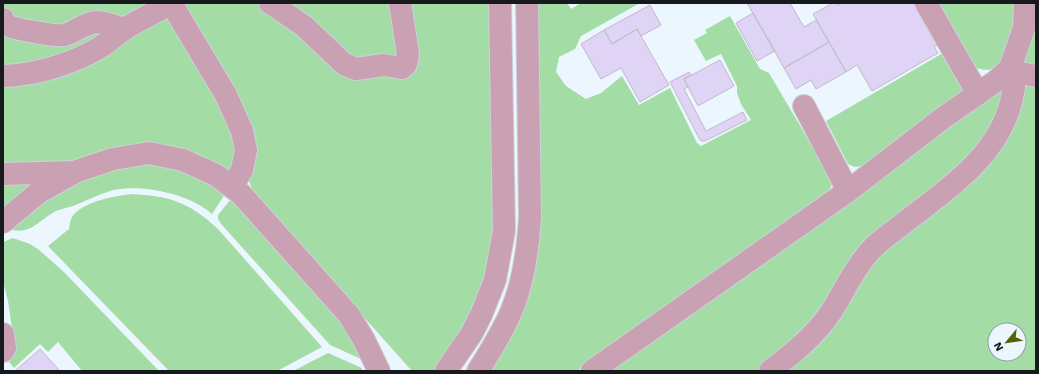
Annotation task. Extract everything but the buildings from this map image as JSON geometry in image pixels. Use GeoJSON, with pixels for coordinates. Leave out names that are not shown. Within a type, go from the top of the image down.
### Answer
{"type":"FeatureCollection","features":[{"type":"Feature","properties":{"kind":"street"},"geometry":{"type":"LineString","coordinates":[[3,76],[40,71],[84,56],[101,47],[125,29],[172,3],[226,95],[242,130],[246,150],[242,170],[232,187]]}},
{"type":"Feature","properties":{"kind":"street"},"geometry":{"type":"LineString","coordinates":[[270,3],[304,26],[344,64],[356,69],[384,65],[402,68],[406,64],[408,54],[400,3]]}},
{"type":"Feature","properties":{"kind":"street"},"geometry":{"type":"LineString","coordinates":[[446,371],[481,315],[495,280],[504,231],[500,3]]}},
{"type":"Feature","properties":{"kind":"street"},"geometry":{"type":"LineString","coordinates":[[478,371],[512,312],[521,284],[528,249],[530,217],[527,3]]}},
{"type":"Feature","properties":{"kind":"street"},"geometry":{"type":"LineString","coordinates":[[926,3],[978,94]]}},
{"type":"Feature","properties":{"kind":"street"},"geometry":{"type":"LineString","coordinates":[[592,371],[848,191],[943,118],[996,81],[1010,68],[1024,28],[1025,3]]}},
{"type":"Feature","properties":{"kind":"street"},"geometry":{"type":"LineString","coordinates":[[3,19],[9,26],[16,28],[63,36],[84,25],[98,22],[125,29]]}},
{"type":"Feature","properties":{"kind":"street"},"geometry":{"type":"LineString","coordinates":[[1010,68],[1021,73],[1036,76]]}},
{"type":"Feature","properties":{"kind":"street"},"geometry":{"type":"LineString","coordinates":[[770,371],[804,344],[814,333],[830,313],[857,268],[870,250],[974,166],[992,145],[1001,129],[1014,91],[1015,78],[1010,68]]}},
{"type":"Feature","properties":{"kind":"street"},"geometry":{"type":"LineString","coordinates":[[804,106],[848,191]]}},
{"type":"Feature","properties":{"kind":"street"},"geometry":{"type":"LineString","coordinates":[[3,222],[38,193],[77,171],[113,159],[149,153],[182,160],[216,175],[241,194],[349,315],[364,340],[379,371]]}},
{"type":"Feature","properties":{"kind":"street"},"geometry":{"type":"LineString","coordinates":[[3,174],[77,171]]}},
{"type":"Feature","properties":{"kind":"street"},"geometry":{"type":"LineString","coordinates":[[3,334],[5,348],[3,351]]}},
{"type":"Feature","properties":{"kind":"green space"},"geometry":{"type":"Polygon","coordinates":[[[3,3],[163,3],[124,24],[64,31],[18,26],[5,13],[3,3]]]}},
{"type":"Feature","properties":{"kind":"green space"},"geometry":{"type":"Polygon","coordinates":[[[184,3],[262,3],[321,51],[409,74],[406,3],[491,3],[494,231],[485,277],[473,313],[439,366],[433,371],[412,371],[259,200],[252,189],[184,3]]]}},
{"type":"Feature","properties":{"kind":"green space"},"geometry":{"type":"Polygon","coordinates":[[[277,3],[394,3],[403,60],[357,65],[277,3]]]}},
{"type":"Feature","properties":{"kind":"green space"},"geometry":{"type":"Polygon","coordinates":[[[531,3],[567,3],[571,9],[581,3],[640,3],[581,36],[575,49],[559,57],[556,72],[566,86],[586,99],[601,93],[622,76],[639,105],[670,88],[697,143],[701,146],[751,120],[741,104],[737,93],[737,86],[721,54],[706,61],[694,40],[707,33],[705,30],[730,16],[760,69],[769,73],[826,170],[832,184],[824,196],[577,371],[482,371],[514,315],[531,3]]]}},
{"type":"Feature","properties":{"kind":"green space"},"geometry":{"type":"Polygon","coordinates":[[[935,3],[1017,3],[1013,36],[1004,56],[1000,61],[991,69],[984,70],[976,68],[935,3]]]}},
{"type":"Feature","properties":{"kind":"green space"},"geometry":{"type":"Polygon","coordinates":[[[1031,3],[1036,3],[1036,70],[1026,66],[1023,60],[1031,3]]]}},
{"type":"Feature","properties":{"kind":"green space"},"geometry":{"type":"Polygon","coordinates":[[[169,10],[222,97],[240,150],[231,172],[195,156],[3,169],[3,79],[169,10]]]}},
{"type":"Feature","properties":{"kind":"green space"},"geometry":{"type":"Polygon","coordinates":[[[3,27],[116,30],[99,45],[3,72],[3,27]]]}},
{"type":"Feature","properties":{"kind":"green space"},"geometry":{"type":"Polygon","coordinates":[[[948,50],[966,86],[961,95],[862,166],[855,167],[848,164],[826,121],[948,50]]]}},
{"type":"Feature","properties":{"kind":"green space"},"geometry":{"type":"Polygon","coordinates":[[[1036,80],[1036,371],[778,371],[862,269],[947,194],[1017,89],[1036,80]]]}},
{"type":"Feature","properties":{"kind":"green space"},"geometry":{"type":"Polygon","coordinates":[[[1005,82],[996,127],[827,310],[762,371],[611,371],[718,296],[992,97],[1005,82]]]}},
{"type":"Feature","properties":{"kind":"green space"},"geometry":{"type":"Polygon","coordinates":[[[142,164],[175,169],[223,191],[225,194],[212,214],[191,201],[166,192],[138,188],[125,188],[113,190],[56,211],[29,229],[16,231],[9,229],[35,207],[84,175],[142,164]]]}},
{"type":"Feature","properties":{"kind":"green space"},"geometry":{"type":"Polygon","coordinates":[[[49,178],[3,212],[3,179],[49,178]]]}},
{"type":"Feature","properties":{"kind":"green space"},"geometry":{"type":"Polygon","coordinates":[[[131,194],[157,197],[178,202],[198,212],[208,220],[218,229],[322,347],[277,371],[169,371],[48,246],[69,229],[70,222],[74,214],[79,209],[93,202],[131,194]]]}},
{"type":"Feature","properties":{"kind":"green space"},"geometry":{"type":"Polygon","coordinates":[[[231,199],[345,325],[361,359],[330,345],[222,225],[218,219],[218,215],[231,199]]]}},
{"type":"Feature","properties":{"kind":"green space"},"geometry":{"type":"Polygon","coordinates":[[[13,238],[30,244],[38,249],[64,272],[159,371],[82,371],[58,342],[48,352],[40,344],[14,368],[9,362],[15,349],[8,301],[3,281],[3,242],[13,238]]]}},
{"type":"Feature","properties":{"kind":"green space"},"geometry":{"type":"Polygon","coordinates":[[[328,353],[362,368],[362,371],[293,371],[328,353]]]}}]}
